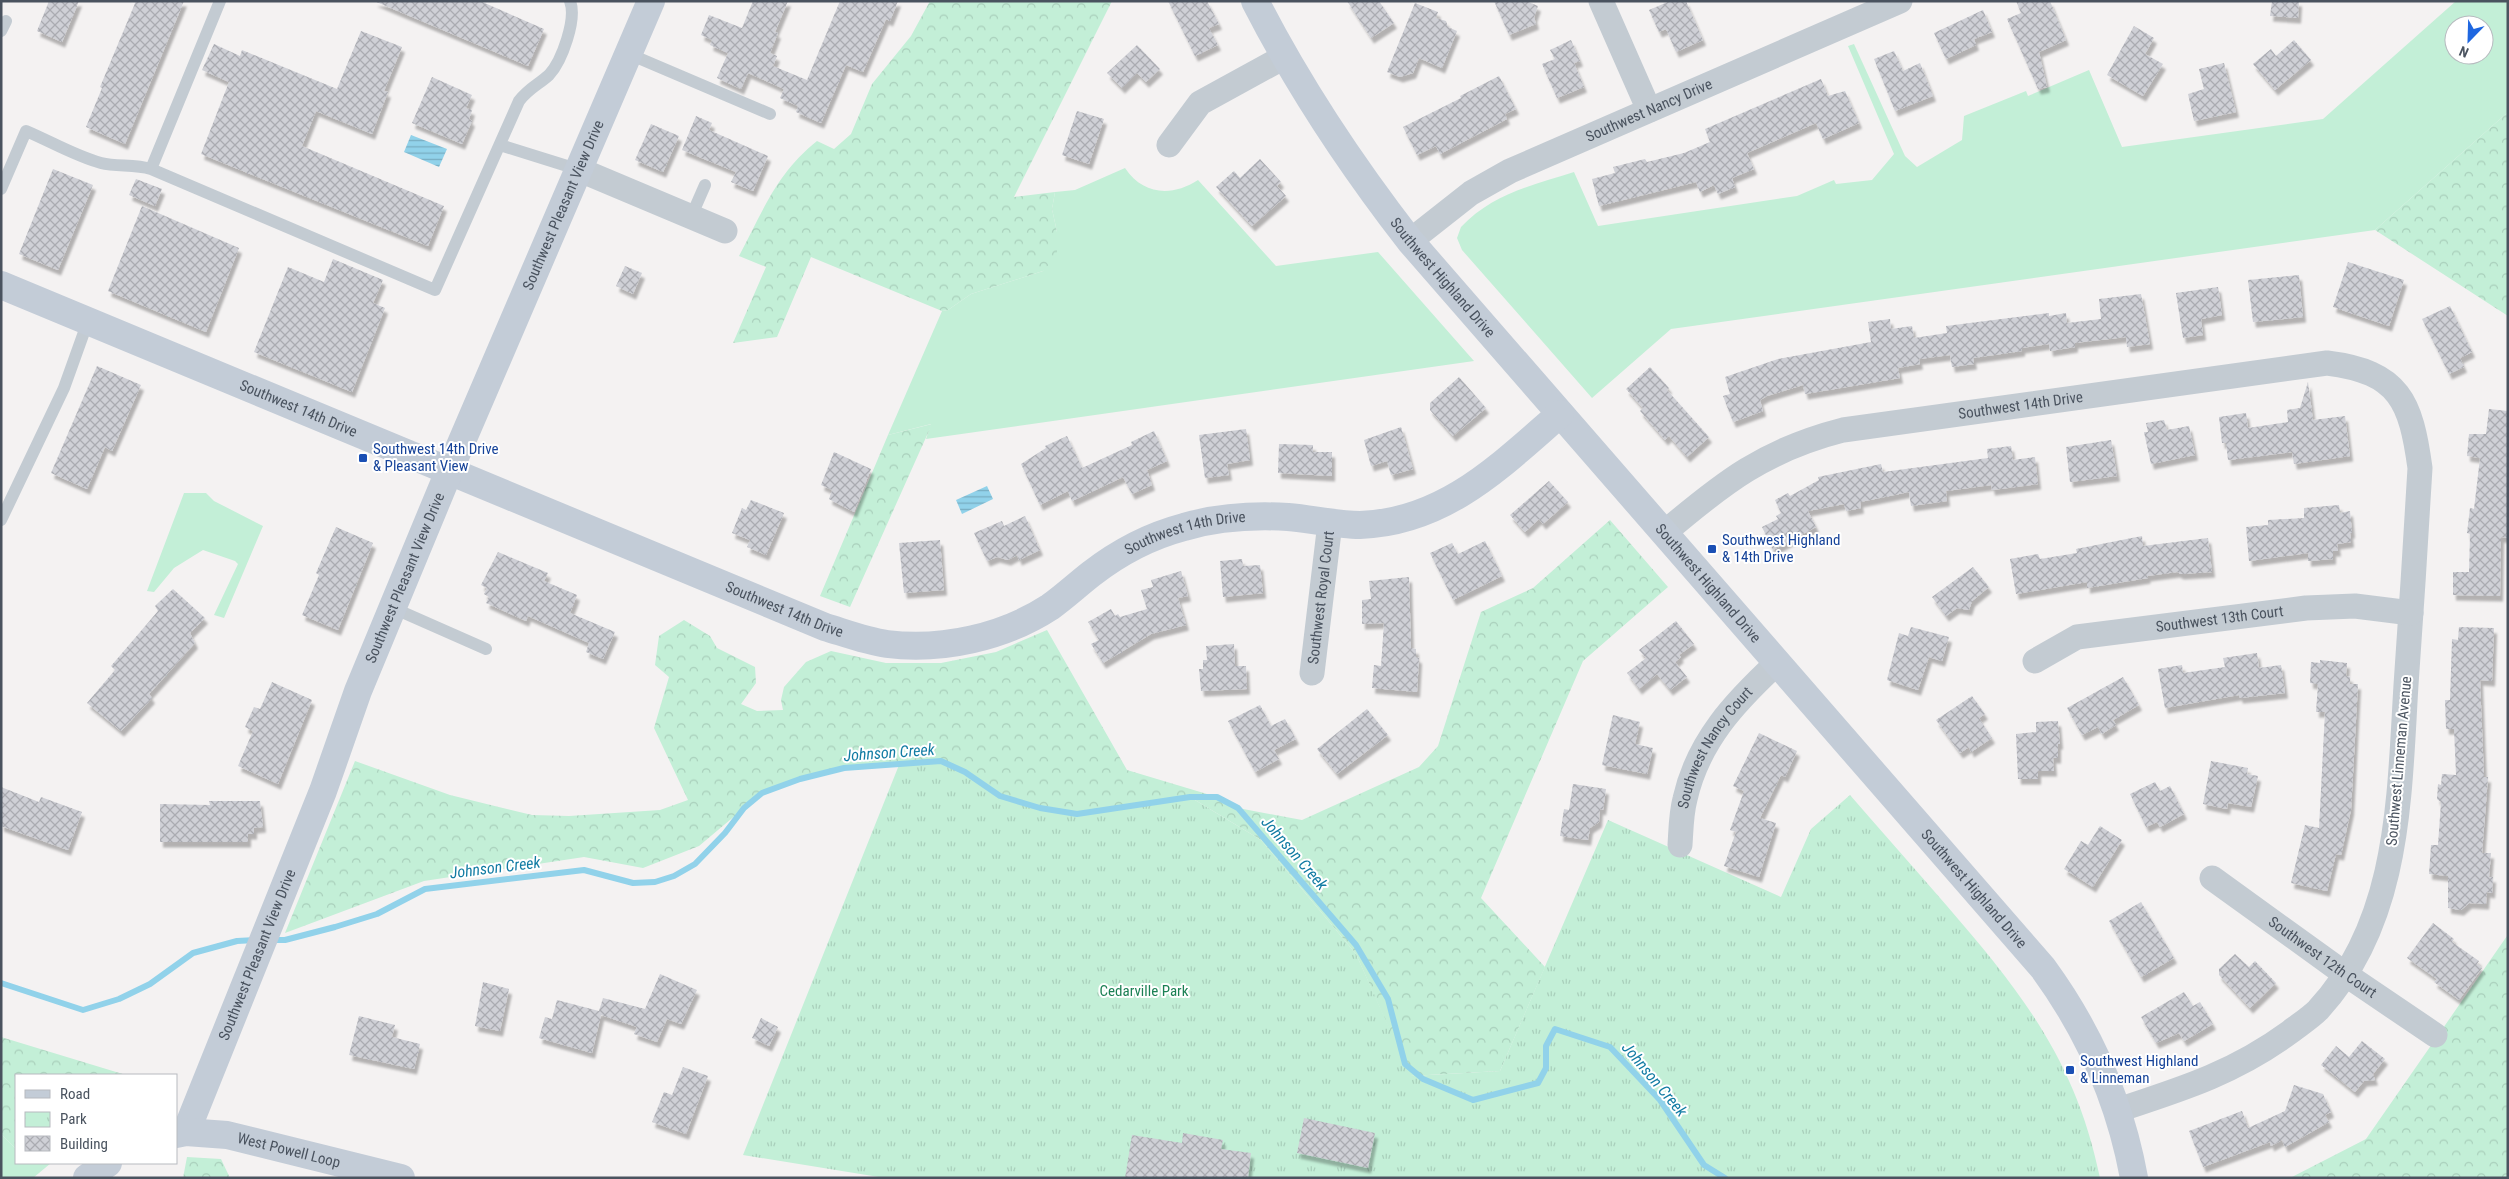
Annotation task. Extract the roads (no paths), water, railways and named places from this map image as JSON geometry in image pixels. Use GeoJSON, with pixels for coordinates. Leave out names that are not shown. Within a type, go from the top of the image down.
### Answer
{"type":"FeatureCollection","features":[{"type":"Feature","properties":{"kind":"street","name":"Southwest Pleasant View Drive"},"geometry":{"type":"LineString","coordinates":[[181,1133],[323,791],[358,691],[450,470],[651,1]]}},
{"type":"Feature","properties":{"kind":"street","name":"Southwest Highland Drive"},"geometry":{"type":"LineString","coordinates":[[1255,1],[1284,57],[1332,136],[1368,188],[1410,241],[2043,968],[2074,1014],[2106,1080],[2118,1110],[2134,1178]]}},
{"type":"Feature","properties":{"kind":"street"},"geometry":{"type":"LineString","coordinates":[[1601,1],[1649,110]]}},
{"type":"Feature","properties":{"kind":"street","name":"Southwest Nancy Drive"},"geometry":{"type":"LineString","coordinates":[[1410,241],[1488,182],[1649,110],[1861,9],[1900,1]]}},
{"type":"Feature","properties":{"kind":"street"},"geometry":{"type":"LineString","coordinates":[[1169,145],[1200,103],[1284,57]]}},
{"type":"Feature","properties":{"kind":"street"},"geometry":{"type":"LineString","coordinates":[[580,170],[725,231]]}},
{"type":"Feature","properties":{"kind":"street","name":"Southwest 14th Drive"},"geometry":{"type":"LineString","coordinates":[[1,285],[825,627],[888,644],[949,643],[1000,632],[1050,606],[1112,559],[1134,546],[1182,527],[1234,517],[1253,516],[1289,517],[1359,525],[1408,518],[1437,507],[1462,494],[1486,477],[1560,414]]}},
{"type":"Feature","properties":{"kind":"street","name":"Southwest 14th Drive"},"geometry":{"type":"LineString","coordinates":[[1664,534],[1724,484],[1748,468],[1778,451],[1808,439],[1843,430],[2327,363],[2350,366],[2374,375],[2398,392]]}},
{"type":"Feature","properties":{"kind":"street","name":"Southwest Linneman Avenue"},"geometry":{"type":"LineString","coordinates":[[2118,1110],[2210,1079],[2248,1061],[2317,1011],[2345,974],[2367,937],[2386,881],[2397,819],[2420,468],[2415,427],[2408,408],[2398,392]]}},
{"type":"Feature","properties":{"kind":"street","name":"Southwest Royal Court"},"geometry":{"type":"LineString","coordinates":[[1312,673],[1330,522]]}},
{"type":"Feature","properties":{"kind":"street","name":"Southwest 13th Court"},"geometry":{"type":"LineString","coordinates":[[2035,662],[2077,637],[2096,634],[2306,608],[2355,606],[2411,613]]}},
{"type":"Feature","properties":{"kind":"street","name":"Southwest Nancy Court"},"geometry":{"type":"LineString","coordinates":[[1680,845],[1684,802],[1701,752],[1731,708],[1777,663]]}},
{"type":"Feature","properties":{"kind":"street","name":"Southwest 12th Court"},"geometry":{"type":"LineString","coordinates":[[2212,878],[2345,974],[2435,1035]]}},
{"type":"Feature","properties":{"kind":"street","name":"West Powell Loop"},"geometry":{"type":"LineString","coordinates":[[181,1133],[243,1138],[394,1177]]}},
{"type":"Feature","properties":{"kind":"street"},"geometry":{"type":"LineString","coordinates":[[87,1178],[107,1164]]}},
{"type":"Feature","properties":{"kind":"lane"},"geometry":{"type":"LineString","coordinates":[[151,169],[220,1]]}},
{"type":"Feature","properties":{"kind":"lane"},"geometry":{"type":"LineString","coordinates":[[1,189],[26,131],[96,161],[136,165],[151,169],[435,290],[519,101],[528,89],[548,75],[554,67],[572,23],[574,10],[570,1]]}},
{"type":"Feature","properties":{"kind":"lane"},"geometry":{"type":"LineString","coordinates":[[629,54],[770,114]]}},
{"type":"Feature","properties":{"kind":"lane"},"geometry":{"type":"LineString","coordinates":[[500,145],[580,170]]}},
{"type":"Feature","properties":{"kind":"lane"},"geometry":{"type":"LineString","coordinates":[[692,217],[705,184]]}},
{"type":"Feature","properties":{"kind":"lane"},"geometry":{"type":"LineString","coordinates":[[1,520],[64,388],[88,321]]}},
{"type":"Feature","properties":{"kind":"lane"},"geometry":{"type":"LineString","coordinates":[[393,608],[486,649]]}},
{"type":"Feature","properties":{"kind":"water"},"geometry":{"type":"Polygon","coordinates":[[[411,135],[447,149],[439,167],[404,152],[411,135]]]}},
{"type":"Feature","properties":{"kind":"water"},"geometry":{"type":"Polygon","coordinates":[[[987,486],[993,499],[962,514],[956,500],[987,486]]]}},
{"type":"Feature","properties":{"kind":"waterway","name":"Johnson Creek"},"geometry":{"type":"LineString","coordinates":[[271,940],[285,940],[377,914],[425,889],[584,870],[633,883],[655,882],[674,876],[695,864],[725,833],[744,808],[762,793],[800,779],[844,768],[941,761],[965,772],[1000,796],[1040,808],[1077,814],[1190,797],[1217,797],[1238,808],[1356,945],[1388,999],[1405,1064],[1423,1079],[1473,1100],[1538,1083],[1546,1068],[1546,1046],[1555,1029],[1610,1047],[1660,1100],[1704,1165],[1725,1178]]}},
{"type":"Feature","properties":{"kind":"waterway","name":"Johnson Creek"},"geometry":{"type":"LineString","coordinates":[[1,983],[83,1010],[119,999],[150,984],[193,953],[237,941],[256,940]]}},
{"type":"Feature","properties":{"kind":"place","name":"Southwest 14th Drive & Pleasant View"},"geometry":{"type":"Point","coordinates":[363,458]}},
{"type":"Feature","properties":{"kind":"place","name":"Southwest Highland & 14th Drive"},"geometry":{"type":"Point","coordinates":[1712,549]}},
{"type":"Feature","properties":{"kind":"place","name":"Southwest Highland & Linneman"},"geometry":{"type":"Point","coordinates":[2070,1070]}},
{"type":"Feature","properties":{"kind":"park label","name":"Cedarville Park"},"geometry":{"type":"Point","coordinates":[1144,991]}}]}
